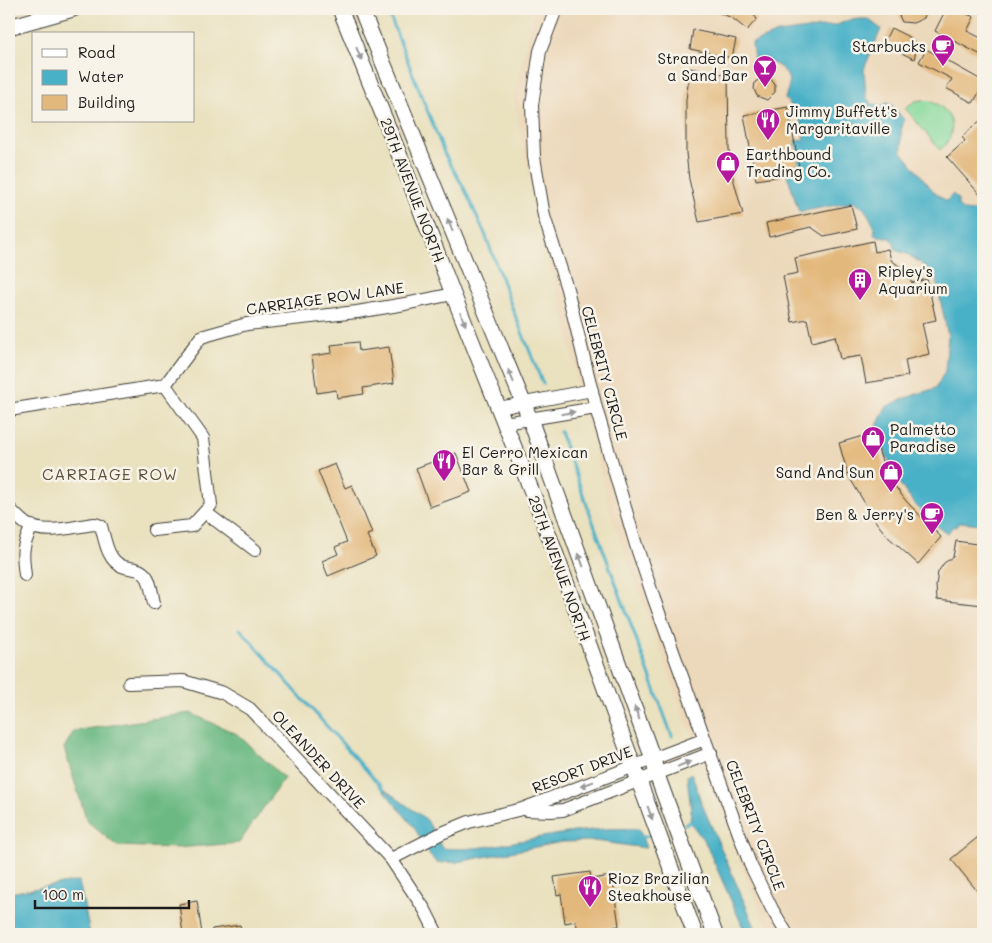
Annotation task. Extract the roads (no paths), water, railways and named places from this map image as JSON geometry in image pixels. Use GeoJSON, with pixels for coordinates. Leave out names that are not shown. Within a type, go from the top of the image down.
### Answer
{"type":"FeatureCollection","features":[{"type":"Feature","properties":{"kind":"main road"},"geometry":{"type":"LineString","coordinates":[[9,27],[73,9]]}},
{"type":"Feature","properties":{"kind":"main road","name":"29TH AVENUE NORTH"},"geometry":{"type":"LineString","coordinates":[[340,9],[544,522],[695,934]]}},
{"type":"Feature","properties":{"kind":"main road","name":"29TH AVENUE NORTH"},"geometry":{"type":"LineString","coordinates":[[361,9],[530,419],[653,759],[656,775],[715,934]]}},
{"type":"Feature","properties":{"kind":"street","name":"CELEBRITY CIRCLE"},"geometry":{"type":"LineString","coordinates":[[556,9],[547,32],[536,71],[532,105],[533,148],[544,216],[567,289],[596,408],[636,545],[750,864],[772,909],[787,934]]}},
{"type":"Feature","properties":{"kind":"street","name":"CARRIAGE ROW LANE"},"geometry":{"type":"LineString","coordinates":[[165,385],[202,338],[247,324],[357,312],[453,294]]}},
{"type":"Feature","properties":{"kind":"street"},"geometry":{"type":"LineString","coordinates":[[9,410],[165,385],[203,438],[211,505],[192,526],[154,530]]}},
{"type":"Feature","properties":{"kind":"street"},"geometry":{"type":"LineString","coordinates":[[499,408],[592,390]]}},
{"type":"Feature","properties":{"kind":"street"},"geometry":{"type":"LineString","coordinates":[[505,423],[596,408]]}},
{"type":"Feature","properties":{"kind":"street"},"geometry":{"type":"LineString","coordinates":[[9,508],[27,524],[49,530],[96,524],[101,526],[109,553],[115,560],[122,566],[136,568],[147,577],[154,603]]}},
{"type":"Feature","properties":{"kind":"street"},"geometry":{"type":"LineString","coordinates":[[205,512],[255,550]]}},
{"type":"Feature","properties":{"kind":"street"},"geometry":{"type":"LineString","coordinates":[[25,575],[22,553],[24,542],[32,526]]}},
{"type":"Feature","properties":{"kind":"street","name":"OLEANDER DRIVE"},"geometry":{"type":"LineString","coordinates":[[129,683],[183,681],[223,693],[250,709],[391,859],[425,910],[438,934]]}},
{"type":"Feature","properties":{"kind":"street"},"geometry":{"type":"LineString","coordinates":[[653,759],[705,738]]}},
{"type":"Feature","properties":{"kind":"street","name":"CELEBRITY CIRCLE"},"geometry":{"type":"LineString","coordinates":[[656,775],[711,754]]}},
{"type":"Feature","properties":{"kind":"street","name":"RESORT DRIVE"},"geometry":{"type":"LineString","coordinates":[[391,859],[442,833],[469,822],[522,810],[653,759]]}},
{"type":"Feature","properties":{"kind":"street","name":"RESORT DRIVE"},"geometry":{"type":"LineString","coordinates":[[522,810],[563,810],[656,775]]}},
{"type":"Feature","properties":{"kind":"water"},"geometry":{"type":"Polygon","coordinates":[[[868,19],[881,29],[864,69],[866,97],[872,104],[882,106],[887,103],[893,106],[904,120],[901,131],[902,152],[934,192],[946,201],[953,194],[958,199],[958,206],[970,212],[978,209],[979,196],[983,201],[983,524],[959,522],[957,527],[953,526],[947,534],[920,510],[902,487],[888,460],[877,426],[886,407],[905,398],[936,388],[945,371],[948,336],[936,279],[918,261],[907,254],[897,251],[891,238],[874,235],[875,228],[869,216],[863,207],[853,202],[799,212],[784,165],[800,160],[795,140],[803,141],[803,129],[799,118],[785,99],[789,85],[788,77],[781,68],[771,62],[754,60],[752,43],[778,33],[837,25],[849,20],[868,19]]]}},
{"type":"Feature","properties":{"kind":"water"},"geometry":{"type":"Polygon","coordinates":[[[692,774],[701,802],[758,934],[746,934],[705,842],[690,822],[691,810],[687,776],[692,774]]]}},
{"type":"Feature","properties":{"kind":"water"},"geometry":{"type":"Polygon","coordinates":[[[380,786],[427,820],[442,848],[468,849],[570,833],[605,829],[639,829],[646,848],[594,841],[562,842],[457,862],[437,863],[430,856],[414,827],[380,786]]]}},
{"type":"Feature","properties":{"kind":"water"},"geometry":{"type":"Polygon","coordinates":[[[79,881],[90,934],[9,934],[9,894],[79,881]]]}},
{"type":"Feature","properties":{"kind":"waterway"},"geometry":{"type":"LineString","coordinates":[[387,9],[445,155],[464,188],[485,234],[543,384]]}},
{"type":"Feature","properties":{"kind":"waterway"},"geometry":{"type":"LineString","coordinates":[[560,432],[672,736]]}},
{"type":"Feature","properties":{"kind":"waterway"},"geometry":{"type":"LineString","coordinates":[[240,629],[383,789]]}},
{"type":"Feature","properties":{"kind":"waterway"},"geometry":{"type":"LineString","coordinates":[[685,824],[694,821]]}},
{"type":"Feature","properties":{"kind":"waterway"},"geometry":{"type":"LineString","coordinates":[[639,838],[653,835]]}},
{"type":"Feature","properties":{"kind":"place","name":"Starbucks"},"geometry":{"type":"Point","coordinates":[943,67]}},
{"type":"Feature","properties":{"kind":"place","name":"Stranded on a Sand Bar"},"geometry":{"type":"Point","coordinates":[765,88]}},
{"type":"Feature","properties":{"kind":"place","name":"Jimmy Buffett's Margaritaville"},"geometry":{"type":"Point","coordinates":[768,141]}},
{"type":"Feature","properties":{"kind":"place","name":"Earthbound Trading Co."},"geometry":{"type":"Point","coordinates":[728,184]}},
{"type":"Feature","properties":{"kind":"place","name":"Ripley's Aquarium"},"geometry":{"type":"Point","coordinates":[860,301]}},
{"type":"Feature","properties":{"kind":"place","name":"Palmetto Paradise"},"geometry":{"type":"Point","coordinates":[873,459]}},
{"type":"Feature","properties":{"kind":"place","name":"El Cerro Mexican Bar & Grill"},"geometry":{"type":"Point","coordinates":[444,482]}},
{"type":"Feature","properties":{"kind":"place","name":"Sand And Sun"},"geometry":{"type":"Point","coordinates":[891,493]}},
{"type":"Feature","properties":{"kind":"place","name":"Ben & Jerry's"},"geometry":{"type":"Point","coordinates":[932,535]}},
{"type":"Feature","properties":{"kind":"place","name":"Rioz Brazilian Steakhouse"},"geometry":{"type":"Point","coordinates":[590,908]}},
{"type":"Feature","properties":{"kind":"district","name":"CARRIAGE ROW"},"geometry":{"type":"Point","coordinates":[110,473]}}]}
